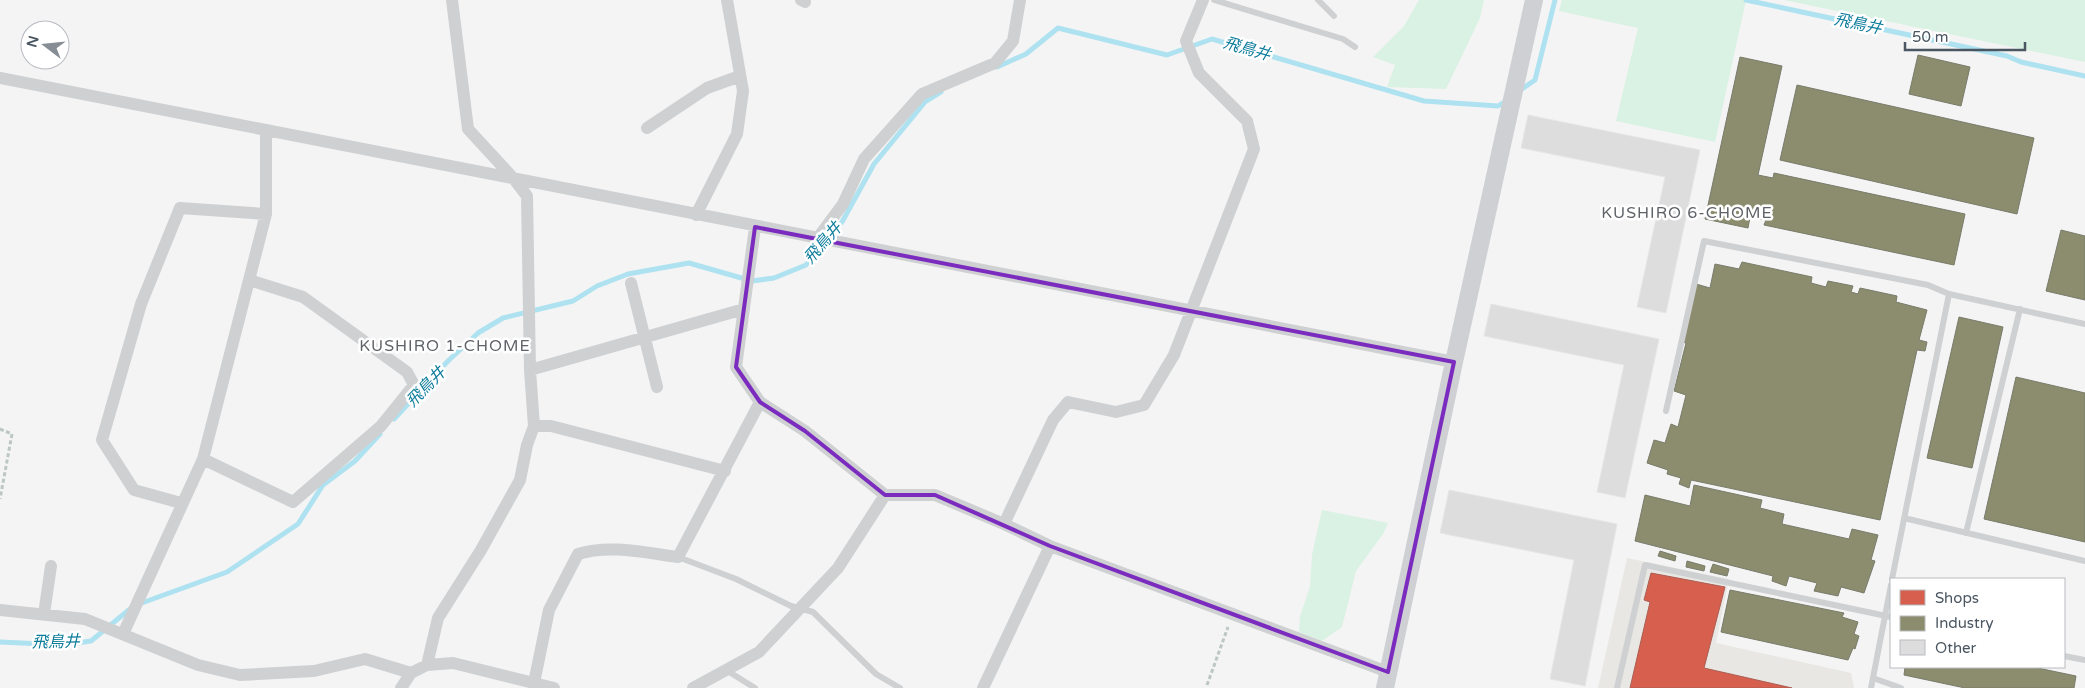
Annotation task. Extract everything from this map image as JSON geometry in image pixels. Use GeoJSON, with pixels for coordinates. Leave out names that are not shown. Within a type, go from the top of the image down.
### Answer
{"type":"FeatureCollection","features":[{"type":"Feature","properties":{"kind":"street"},"geometry":{"type":"LineString","coordinates":[[427,665],[438,618],[481,550],[520,480],[527,445],[534,426],[530,370],[527,196],[514,178],[468,129],[452,0]]}},
{"type":"Feature","properties":{"kind":"street"},"geometry":{"type":"LineString","coordinates":[[696,215],[737,134],[743,91],[728,0]]}},
{"type":"Feature","properties":{"kind":"street"},"geometry":{"type":"LineString","coordinates":[[817,239],[842,204],[864,159],[922,94],[995,63],[1013,41],[1020,0]]}},
{"type":"Feature","properties":{"kind":"street"},"geometry":{"type":"LineString","coordinates":[[1004,524],[1053,420],[1068,402],[1116,412],[1144,405],[1174,355],[1254,149],[1247,121],[1199,73],[1186,41],[1203,0]]}},
{"type":"Feature","properties":{"kind":"street"},"geometry":{"type":"LineString","coordinates":[[756,227],[736,367],[760,402],[805,432],[885,495],[935,495],[1050,546],[1233,615],[1387,680],[1454,362],[1534,0]]}},
{"type":"Feature","properties":{"kind":"street"},"geometry":{"type":"LineString","coordinates":[[647,128],[707,88],[740,76]]}},
{"type":"Feature","properties":{"kind":"street"},"geometry":{"type":"LineString","coordinates":[[0,78],[1454,362]]}},
{"type":"Feature","properties":{"kind":"street"},"geometry":{"type":"LineString","coordinates":[[122,634],[203,459],[266,214],[266,131]]}},
{"type":"Feature","properties":{"kind":"street"},"geometry":{"type":"LineString","coordinates":[[181,503],[134,490],[102,440],[141,304],[180,208],[266,214]]}},
{"type":"Feature","properties":{"kind":"street"},"geometry":{"type":"LineString","coordinates":[[203,459],[293,502],[381,426],[414,385],[407,372],[303,297],[249,280]]}},
{"type":"Feature","properties":{"kind":"street"},"geometry":{"type":"LineString","coordinates":[[631,283],[657,387]]}},
{"type":"Feature","properties":{"kind":"street"},"geometry":{"type":"LineString","coordinates":[[530,370],[744,309]]}},
{"type":"Feature","properties":{"kind":"street"},"geometry":{"type":"LineString","coordinates":[[534,684],[550,610],[578,554],[590,550],[624,550],[678,557],[760,402]]}},
{"type":"Feature","properties":{"kind":"street"},"geometry":{"type":"LineString","coordinates":[[534,426],[551,426],[724,471]]}},
{"type":"Feature","properties":{"kind":"street"},"geometry":{"type":"LineString","coordinates":[[693,688],[759,652],[838,568],[885,495]]}},
{"type":"Feature","properties":{"kind":"street"},"geometry":{"type":"LineString","coordinates":[[983,688],[1050,546]]}},
{"type":"Feature","properties":{"kind":"street"},"geometry":{"type":"LineString","coordinates":[[44,614],[51,566]]}},
{"type":"Feature","properties":{"kind":"street"},"geometry":{"type":"LineString","coordinates":[[0,610],[85,619],[198,665],[240,675],[314,671],[365,659],[411,673]]}},
{"type":"Feature","properties":{"kind":"street"},"geometry":{"type":"LineString","coordinates":[[401,688],[411,673],[427,665],[453,663],[554,688]]}},
{"type":"Feature","properties":{"kind":"lane"},"geometry":{"type":"LineString","coordinates":[[1214,0],[1343,39],[1355,47]]}},
{"type":"Feature","properties":{"kind":"lane"},"geometry":{"type":"LineString","coordinates":[[1318,0],[1334,16]]}},
{"type":"Feature","properties":{"kind":"lane"},"geometry":{"type":"LineString","coordinates":[[1666,411],[1704,241],[1928,285],[1949,294],[2085,324]]}},
{"type":"Feature","properties":{"kind":"lane"},"geometry":{"type":"LineString","coordinates":[[1892,578],[1949,294]]}},
{"type":"Feature","properties":{"kind":"lane"},"geometry":{"type":"LineString","coordinates":[[1966,533],[2020,310]]}},
{"type":"Feature","properties":{"kind":"lane"},"geometry":{"type":"LineString","coordinates":[[1904,518],[2085,561]]}},
{"type":"Feature","properties":{"kind":"lane"},"geometry":{"type":"LineString","coordinates":[[678,557],[736,578],[791,606],[814,612],[876,674],[900,688]]}},
{"type":"Feature","properties":{"kind":"lane"},"geometry":{"type":"LineString","coordinates":[[1617,688],[1645,565],[1888,616]]}},
{"type":"Feature","properties":{"kind":"lane"},"geometry":{"type":"LineString","coordinates":[[1871,688],[1888,616],[1890,595]]}},
{"type":"Feature","properties":{"kind":"lane"},"geometry":{"type":"LineString","coordinates":[[2065,656],[2085,660]]}},
{"type":"Feature","properties":{"kind":"lane"},"geometry":{"type":"LineString","coordinates":[[725,669],[755,688]]}},
{"type":"Feature","properties":{"kind":"lane"},"geometry":{"type":"LineString","coordinates":[[1873,678],[1901,688]]}},
{"type":"Feature","properties":{"kind":"path"},"geometry":{"type":"LineString","coordinates":[[0,429],[12,434],[0,499]]}},
{"type":"Feature","properties":{"kind":"path"},"geometry":{"type":"LineString","coordinates":[[1207,685],[1233,615]]}},
{"type":"Feature","properties":{"kind":"highlighted area"},"geometry":{"type":"Polygon","coordinates":[[[755,227],[1454,362],[1388,672],[1050,546],[935,495],[885,495],[805,431],[760,402],[736,367],[755,227]]]}},
{"type":"Feature","properties":{"kind":"shaded area"},"geometry":{"type":"Polygon","coordinates":[[[1627,558],[1729,579],[1716,643],[1851,673],[1854,688],[1598,688],[1627,558]]]}},
{"type":"Feature","properties":{"kind":"green space"},"geometry":{"type":"Polygon","coordinates":[[[1419,0],[1484,0],[1480,18],[1446,89],[1387,87],[1395,65],[1373,57],[1404,26],[1419,0]]]}},
{"type":"Feature","properties":{"kind":"green space"},"geometry":{"type":"Polygon","coordinates":[[[1562,0],[1746,0],[1715,142],[1616,121],[1638,28],[1559,11],[1562,0]]]}},
{"type":"Feature","properties":{"kind":"green space"},"geometry":{"type":"Polygon","coordinates":[[[1784,0],[2085,0],[2085,62],[1784,0]]]}},
{"type":"Feature","properties":{"kind":"green space"},"geometry":{"type":"Polygon","coordinates":[[[1322,510],[1388,523],[1383,534],[1356,571],[1342,627],[1322,641],[1299,632],[1300,616],[1310,587],[1312,555],[1322,510]]]}},
{"type":"Feature","properties":{"kind":"building: Shops"},"geometry":{"type":"Polygon","coordinates":[[[1651,573],[1725,587],[1704,668],[1792,688],[1630,688],[1650,602],[1644,600],[1651,573]]]}},
{"type":"Feature","properties":{"kind":"building: Industry"},"geometry":{"type":"Polygon","coordinates":[[[1918,55],[1970,67],[1961,106],[1909,94],[1918,55]]]}},
{"type":"Feature","properties":{"kind":"building: Industry"},"geometry":{"type":"Polygon","coordinates":[[[1740,57],[1782,66],[1758,175],[1773,178],[1774,173],[1965,214],[1954,265],[1764,225],[1766,220],[1750,217],[1748,228],[1705,219],[1740,57]]]}},
{"type":"Feature","properties":{"kind":"building: Industry"},"geometry":{"type":"Polygon","coordinates":[[[1797,85],[2034,138],[2017,214],[1780,160],[1797,85]]]}},
{"type":"Feature","properties":{"kind":"building: Industry"},"geometry":{"type":"Polygon","coordinates":[[[2061,230],[2085,236],[2085,300],[2046,291],[2061,230]]]}},
{"type":"Feature","properties":{"kind":"building: Industry"},"geometry":{"type":"Polygon","coordinates":[[[1742,262],[1812,277],[1811,283],[1826,287],[1828,281],[1853,286],[1851,292],[1858,294],[1860,288],[1897,296],[1896,302],[1927,310],[1919,340],[1927,342],[1925,351],[1917,350],[1880,520],[1691,480],[1689,488],[1679,484],[1681,478],[1667,474],[1668,470],[1647,463],[1654,440],[1665,443],[1671,424],[1678,427],[1686,395],[1674,391],[1686,343],[1682,342],[1696,284],[1710,288],[1715,264],[1739,269],[1742,262]]]}},
{"type":"Feature","properties":{"kind":"building: Industry"},"geometry":{"type":"Polygon","coordinates":[[[1959,317],[2003,327],[1972,468],[1927,458],[1959,317]]]}},
{"type":"Feature","properties":{"kind":"building: Industry"},"geometry":{"type":"Polygon","coordinates":[[[2016,377],[2085,393],[2085,542],[1984,519],[2016,377]]]}},
{"type":"Feature","properties":{"kind":"building: Industry"},"geometry":{"type":"Polygon","coordinates":[[[1694,485],[1762,500],[1760,508],[1784,514],[1782,524],[1849,539],[1852,529],[1878,535],[1871,560],[1875,561],[1864,593],[1841,587],[1838,596],[1814,591],[1817,583],[1789,576],[1786,586],[1772,581],[1773,576],[1635,541],[1645,495],[1690,506],[1694,485]]]}},
{"type":"Feature","properties":{"kind":"building: Industry"},"geometry":{"type":"Polygon","coordinates":[[[1660,551],[1676,556],[1675,561],[1658,556],[1660,551]]]}},
{"type":"Feature","properties":{"kind":"building: Industry"},"geometry":{"type":"Polygon","coordinates":[[[1687,561],[1705,566],[1704,571],[1686,567],[1687,561]]]}},
{"type":"Feature","properties":{"kind":"building: Industry"},"geometry":{"type":"Polygon","coordinates":[[[1713,564],[1729,569],[1727,576],[1710,572],[1713,564]]]}},
{"type":"Feature","properties":{"kind":"building: Industry"},"geometry":{"type":"Polygon","coordinates":[[[1730,590],[1844,613],[1842,617],[1858,622],[1854,634],[1859,636],[1855,649],[1853,648],[1848,660],[1721,632],[1730,590]]]}},
{"type":"Feature","properties":{"kind":"building: Industry"},"geometry":{"type":"Polygon","coordinates":[[[1905,668],[2038,668],[2076,676],[2074,688],[1965,688],[1904,675],[1905,668]]]}},
{"type":"Feature","properties":{"kind":"building: Other"},"geometry":{"type":"Polygon","coordinates":[[[1528,115],[1700,150],[1666,313],[1637,307],[1665,177],[1521,148],[1528,115]]]}},
{"type":"Feature","properties":{"kind":"building: Other"},"geometry":{"type":"Polygon","coordinates":[[[1491,304],[1659,339],[1625,498],[1597,492],[1624,365],[1484,336],[1491,304]]]}},
{"type":"Feature","properties":{"kind":"building: Other"},"geometry":{"type":"Polygon","coordinates":[[[1449,490],[1617,524],[1585,686],[1550,679],[1574,560],[1440,533],[1449,490]]]}},
{"type":"Feature","properties":{"kind":"waterway","name":"飛鳥井"},"geometry":{"type":"LineString","coordinates":[[1519,91],[1535,80],[1555,0]]}},
{"type":"Feature","properties":{"kind":"waterway","name":"飛鳥井"},"geometry":{"type":"LineString","coordinates":[[1746,0],[2007,56],[2021,62],[2085,76]]}},
{"type":"Feature","properties":{"kind":"waterway","name":"飛鳥井"},"geometry":{"type":"LineString","coordinates":[[997,67],[1026,54],[1058,28],[1167,55],[1212,39],[1424,101],[1498,106],[1506,101]]}},
{"type":"Feature","properties":{"kind":"waterway","name":"飛鳥井"},"geometry":{"type":"LineString","coordinates":[[394,419],[448,361],[478,333],[503,318],[573,301],[597,286],[628,274],[689,263],[752,281],[774,278],[806,265],[842,222],[874,164],[925,102],[941,92]]}},
{"type":"Feature","properties":{"kind":"waterway","name":"飛鳥井"},"geometry":{"type":"LineString","coordinates":[[139,604],[227,572],[298,524],[323,485],[355,461],[380,434]]}},
{"type":"Feature","properties":{"kind":"waterway","name":"飛鳥井"},"geometry":{"type":"LineString","coordinates":[[0,642],[64,645],[91,641],[130,609]]}},
{"type":"Feature","properties":{"kind":"district","name":"KUSHIRO 6-CHOME"},"geometry":{"type":"Point","coordinates":[1687,213]}},
{"type":"Feature","properties":{"kind":"district","name":"KUSHIRO 1-CHOME"},"geometry":{"type":"Point","coordinates":[445,346]}}]}
